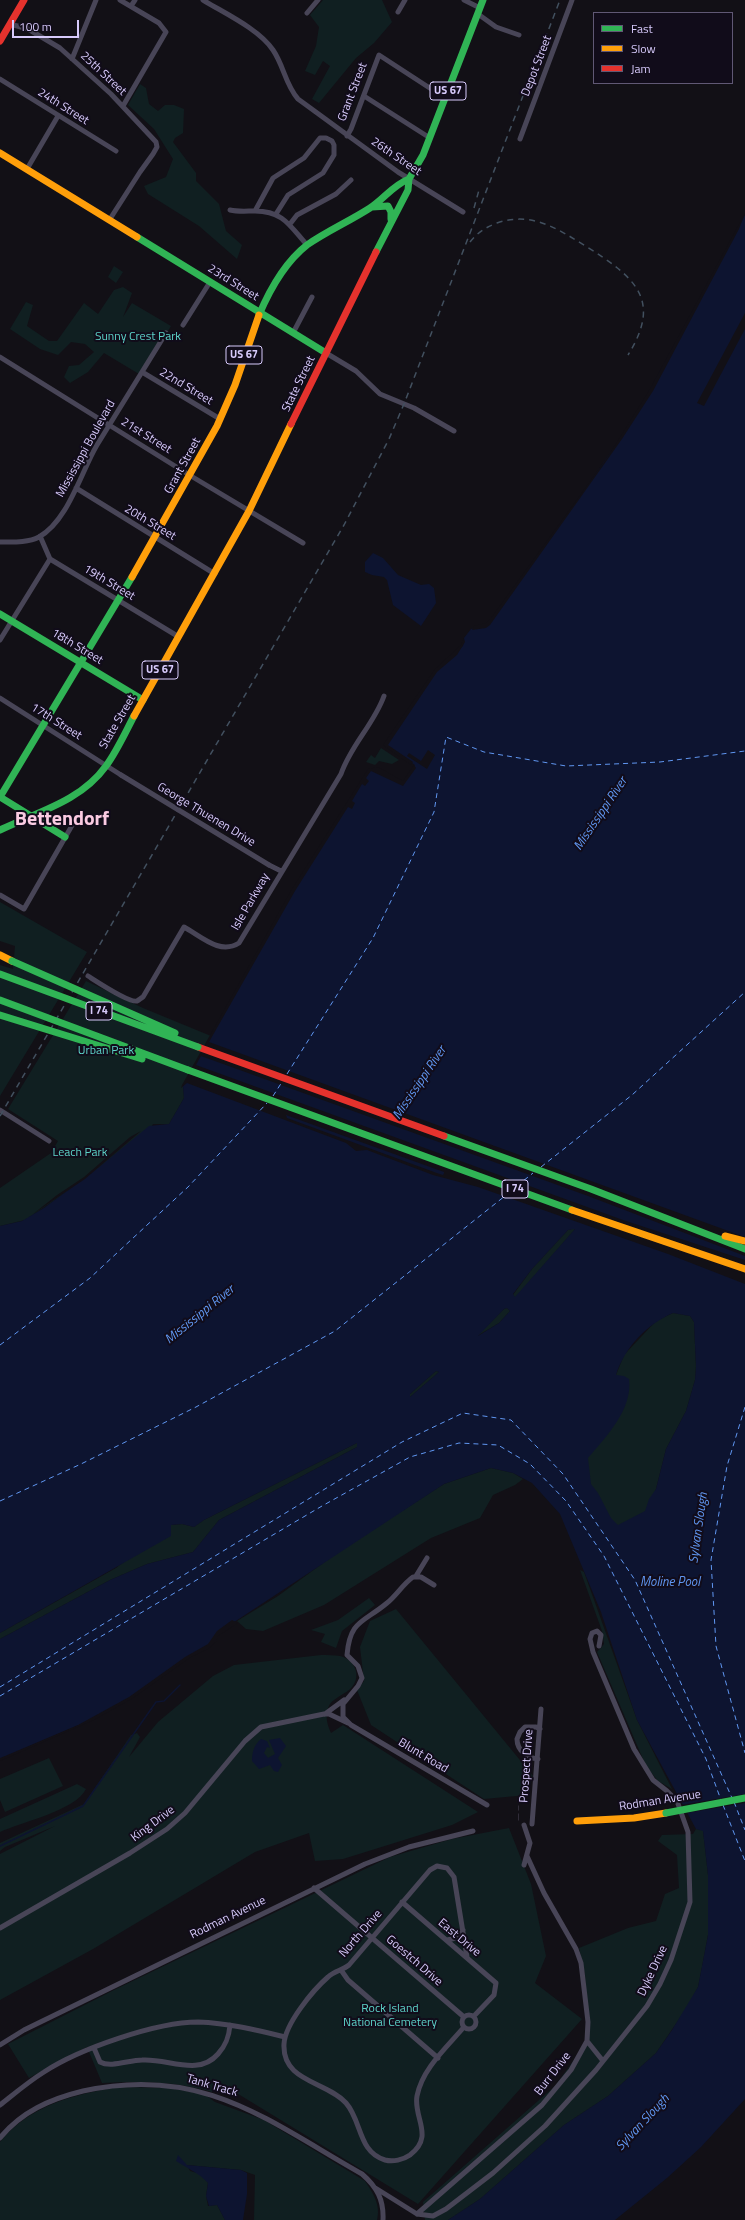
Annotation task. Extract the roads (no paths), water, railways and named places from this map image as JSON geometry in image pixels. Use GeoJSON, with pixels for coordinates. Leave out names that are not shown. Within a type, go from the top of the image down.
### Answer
{"type":"FeatureCollection","features":[{"type":"Feature","properties":{"kind":"main road"},"geometry":{"type":"LineString","coordinates":[[1,36],[24,0]]}},
{"type":"Feature","properties":{"kind":"main road","name":"State Street"},"geometry":{"type":"LineString","coordinates":[[106,766],[249,511],[390,222],[408,190],[409,179],[430,138],[483,0]]}},
{"type":"Feature","properties":{"kind":"main road","name":"23rd Street"},"geometry":{"type":"LineString","coordinates":[[0,153],[110,219],[326,353]]}},
{"type":"Feature","properties":{"kind":"main road","name":"Grant Street"},"geometry":{"type":"LineString","coordinates":[[0,797],[191,476],[220,419],[260,313],[284,268],[307,245],[372,207],[397,186],[409,179]]}},
{"type":"Feature","properties":{"kind":"main road"},"geometry":{"type":"LineString","coordinates":[[372,207],[385,205],[390,208],[390,222]]}},
{"type":"Feature","properties":{"kind":"main road","name":"18th Street"},"geometry":{"type":"LineString","coordinates":[[0,614],[143,700]]}},
{"type":"Feature","properties":{"kind":"main road","name":"US 67"},"geometry":{"type":"LineString","coordinates":[[0,830],[31,816],[59,806],[76,796],[94,780],[106,766]]}},
{"type":"Feature","properties":{"kind":"main road"},"geometry":{"type":"LineString","coordinates":[[0,797],[65,837]]}},
{"type":"Feature","properties":{"kind":"main road"},"geometry":{"type":"LineString","coordinates":[[0,955],[157,1025],[198,1047]]}},
{"type":"Feature","properties":{"kind":"main road","name":"I 74"},"geometry":{"type":"LineString","coordinates":[[0,974],[745,1249]]}},
{"type":"Feature","properties":{"kind":"main road","name":"I 74"},"geometry":{"type":"LineString","coordinates":[[0,1000],[450,1166],[745,1269]]}},
{"type":"Feature","properties":{"kind":"main road"},"geometry":{"type":"LineString","coordinates":[[0,1015],[154,1062],[188,1070]]}},
{"type":"Feature","properties":{"kind":"main road"},"geometry":{"type":"LineString","coordinates":[[685,1226],[745,1242]]}},
{"type":"Feature","properties":{"kind":"main road"},"geometry":{"type":"LineString","coordinates":[[719,1260],[745,1273]]}},
{"type":"Feature","properties":{"kind":"main road","name":"Rodman Avenue"},"geometry":{"type":"LineString","coordinates":[[577,1821],[634,1818],[745,1798]]}},
{"type":"Feature","properties":{"kind":"street"},"geometry":{"type":"LineString","coordinates":[[72,59],[96,0]]}},
{"type":"Feature","properties":{"kind":"street"},"geometry":{"type":"LineString","coordinates":[[120,0],[160,23],[166,32],[123,106]]}},
{"type":"Feature","properties":{"kind":"street"},"geometry":{"type":"LineString","coordinates":[[131,6],[135,0]]}},
{"type":"Feature","properties":{"kind":"street","name":"26th Street"},"geometry":{"type":"LineString","coordinates":[[203,0],[267,41],[274,50],[291,91],[319,116],[409,179],[463,212]]}},
{"type":"Feature","properties":{"kind":"street"},"geometry":{"type":"LineString","coordinates":[[307,13],[318,0]]}},
{"type":"Feature","properties":{"kind":"street"},"geometry":{"type":"LineString","coordinates":[[398,12],[405,0]]}},
{"type":"Feature","properties":{"kind":"street"},"geometry":{"type":"LineString","coordinates":[[464,0],[496,26],[519,35]]}},
{"type":"Feature","properties":{"kind":"street","name":"Depot Street"},"geometry":{"type":"LineString","coordinates":[[520,139],[572,0]]}},
{"type":"Feature","properties":{"kind":"street","name":"25th Street"},"geometry":{"type":"LineString","coordinates":[[10,24],[28,30],[44,38],[72,59],[123,106],[154,139],[157,147],[110,219]]}},
{"type":"Feature","properties":{"kind":"street","name":"Grant Street"},"geometry":{"type":"LineString","coordinates":[[346,136],[364,96],[379,55],[445,98]]}},
{"type":"Feature","properties":{"kind":"street","name":"24th Street"},"geometry":{"type":"LineString","coordinates":[[0,79],[116,151]]}},
{"type":"Feature","properties":{"kind":"street"},"geometry":{"type":"LineString","coordinates":[[364,96],[430,138]]}},
{"type":"Feature","properties":{"kind":"street"},"geometry":{"type":"LineString","coordinates":[[27,170],[58,116]]}},
{"type":"Feature","properties":{"kind":"street"},"geometry":{"type":"LineString","coordinates":[[254,211],[273,178],[304,158],[320,138],[326,138],[332,141],[334,145],[334,155],[323,173],[288,194],[276,214]]}},
{"type":"Feature","properties":{"kind":"street"},"geometry":{"type":"LineString","coordinates":[[290,224],[298,215],[336,194],[351,180]]}},
{"type":"Feature","properties":{"kind":"street"},"geometry":{"type":"LineString","coordinates":[[230,210],[268,211],[276,214],[290,224],[307,245]]}},
{"type":"Feature","properties":{"kind":"street"},"geometry":{"type":"LineString","coordinates":[[183,326],[210,282]]}},
{"type":"Feature","properties":{"kind":"street"},"geometry":{"type":"LineString","coordinates":[[293,333],[312,297]]}},
{"type":"Feature","properties":{"kind":"street","name":"Mississippi Boulevard"},"geometry":{"type":"LineString","coordinates":[[40,536],[56,520],[76,488],[91,456],[166,333]]}},
{"type":"Feature","properties":{"kind":"street","name":"23rd Street"},"geometry":{"type":"LineString","coordinates":[[326,353],[356,371],[380,394],[414,408],[454,430]]}},
{"type":"Feature","properties":{"kind":"street","name":"21st Street"},"geometry":{"type":"LineString","coordinates":[[0,357],[191,476],[303,543]]}},
{"type":"Feature","properties":{"kind":"street","name":"22nd Street"},"geometry":{"type":"LineString","coordinates":[[142,372],[220,419]]}},
{"type":"Feature","properties":{"kind":"street","name":"20th Street"},"geometry":{"type":"LineString","coordinates":[[76,488],[215,574]]}},
{"type":"Feature","properties":{"kind":"street"},"geometry":{"type":"LineString","coordinates":[[0,542],[31,540],[40,536],[50,559],[0,640]]}},
{"type":"Feature","properties":{"kind":"street","name":"19th Street"},"geometry":{"type":"LineString","coordinates":[[50,559],[179,638]]}},
{"type":"Feature","properties":{"kind":"street","name":"Isle Parkway"},"geometry":{"type":"LineString","coordinates":[[88,976],[132,1001],[137,1000],[143,997],[184,927],[221,948],[232,947],[239,943],[281,871],[341,774],[347,757],[375,718],[384,696]]}},
{"type":"Feature","properties":{"kind":"street","name":"17th Street"},"geometry":{"type":"LineString","coordinates":[[0,698],[121,775]]}},
{"type":"Feature","properties":{"kind":"street","name":"George Thuenen Drive"},"geometry":{"type":"LineString","coordinates":[[121,775],[281,871]]}},
{"type":"Feature","properties":{"kind":"street"},"geometry":{"type":"LineString","coordinates":[[0,895],[24,910],[74,822]]}},
{"type":"Feature","properties":{"kind":"street"},"geometry":{"type":"LineString","coordinates":[[0,1110],[48,1141]]}},
{"type":"Feature","properties":{"kind":"street"},"geometry":{"type":"LineString","coordinates":[[324,1714],[345,1700],[358,1686],[362,1678],[358,1666],[346,1655],[350,1637],[356,1624],[386,1604],[411,1578],[416,1576],[427,1558]]}},
{"type":"Feature","properties":{"kind":"street"},"geometry":{"type":"LineString","coordinates":[[416,1576],[434,1585]]}},
{"type":"Feature","properties":{"kind":"street","name":"Dyke Drive"},"geometry":{"type":"LineString","coordinates":[[417,2214],[429,2216],[439,2213],[493,2173],[559,2112],[638,2019],[660,1984],[679,1935],[691,1891],[688,1873],[688,1832],[677,1801],[649,1775],[626,1733],[593,1652],[590,1639],[592,1633],[597,1631],[601,1635],[599,1646]]}},
{"type":"Feature","properties":{"kind":"street"},"geometry":{"type":"LineString","coordinates":[[345,1700],[343,1704],[343,1714],[348,1723]]}},
{"type":"Feature","properties":{"kind":"street","name":"Prospect Drive"},"geometry":{"type":"LineString","coordinates":[[532,1824],[541,1709]]}},
{"type":"Feature","properties":{"kind":"street","name":"Blunt Road"},"geometry":{"type":"LineString","coordinates":[[324,1714],[334,1716],[348,1723],[487,1805]]}},
{"type":"Feature","properties":{"kind":"street","name":"King Drive"},"geometry":{"type":"LineString","coordinates":[[0,1928],[130,1853],[167,1829],[185,1813],[245,1741],[261,1727],[324,1714]]}},
{"type":"Feature","properties":{"kind":"street"},"geometry":{"type":"LineString","coordinates":[[538,1759],[529,1757],[521,1751],[517,1739],[520,1732],[525,1727],[536,1727],[540,1729]]}},
{"type":"Feature","properties":{"kind":"street"},"geometry":{"type":"LineString","coordinates":[[524,1826],[530,1843],[524,1865]]}},
{"type":"Feature","properties":{"kind":"street","name":"Rodman Avenue"},"geometry":{"type":"LineString","coordinates":[[0,2045],[24,2030],[314,1888],[398,1851],[473,1831]]}},
{"type":"Feature","properties":{"kind":"street"},"geometry":{"type":"LineString","coordinates":[[527,1856],[544,1894],[579,1956],[586,2000],[587,2041],[603,2061]]}},
{"type":"Feature","properties":{"kind":"street","name":"North Drive"},"geometry":{"type":"LineString","coordinates":[[285,2037],[293,2020],[322,1983],[332,1974],[349,1964],[430,1870],[440,1866],[452,1873],[463,1930]]}},
{"type":"Feature","properties":{"kind":"street","name":"Goestch Drive"},"geometry":{"type":"LineString","coordinates":[[314,1888],[464,2017]]}},
{"type":"Feature","properties":{"kind":"street","name":"East Drive"},"geometry":{"type":"LineString","coordinates":[[402,1902],[496,1983],[496,1992],[474,2016]]}},
{"type":"Feature","properties":{"kind":"street"},"geometry":{"type":"LineString","coordinates":[[445,1939],[450,1941],[456,1938],[463,1930]]}},
{"type":"Feature","properties":{"kind":"street"},"geometry":{"type":"LineString","coordinates":[[463,1930],[467,1957]]}},
{"type":"Feature","properties":{"kind":"street"},"geometry":{"type":"LineString","coordinates":[[341,1970],[348,1980],[438,2058]]}},
{"type":"Feature","properties":{"kind":"street"},"geometry":{"type":"LineString","coordinates":[[470,2014],[474,2016],[477,2022],[475,2027],[471,2029],[464,2027],[462,2023],[464,2017],[470,2014]]}},
{"type":"Feature","properties":{"kind":"street"},"geometry":{"type":"LineString","coordinates":[[0,2105],[45,2072],[82,2052],[132,2035],[177,2024],[197,2022],[230,2025],[285,2037],[285,2054],[293,2070],[306,2080],[330,2090],[341,2098],[352,2113],[367,2148],[376,2157],[391,2161],[407,2157],[415,2150],[421,2141],[423,2126],[418,2112],[417,2096],[427,2073],[464,2027]]}},
{"type":"Feature","properties":{"kind":"street"},"geometry":{"type":"LineString","coordinates":[[94,2048],[100,2062],[104,2064],[143,2059],[197,2066],[212,2060],[221,2051],[228,2038],[230,2025]]}},
{"type":"Feature","properties":{"kind":"street","name":"Burr Drive"},"geometry":{"type":"LineString","coordinates":[[417,2214],[542,2105],[571,2070],[587,2041]]}},
{"type":"Feature","properties":{"kind":"street","name":"Tank Track"},"geometry":{"type":"LineString","coordinates":[[0,2138],[30,2111],[63,2096],[126,2085],[164,2085],[200,2091],[250,2110],[362,2174],[377,2189],[382,2203],[383,2220]]}},
{"type":"Feature","properties":{"kind":"street"},"geometry":{"type":"LineString","coordinates":[[377,2189],[417,2214]]}},
{"type":"Feature","properties":{"kind":"water"},"geometry":{"type":"Polygon","coordinates":[[[745,215],[745,2099],[701,2147],[667,2178],[615,2220],[448,2220],[480,2199],[564,2125],[608,2096],[656,2053],[672,2030],[698,1987],[708,1935],[708,1875],[703,1831],[696,1829],[637,1720],[601,1612],[560,1514],[532,1483],[513,1473],[491,1468],[444,1484],[216,1634],[214,1641],[132,1696],[93,1719],[0,1759],[0,1639],[110,1580],[147,1564],[193,1552],[219,1520],[357,1447],[357,1443],[204,1520],[194,1527],[182,1524],[171,1525],[171,1536],[0,1633],[0,1226],[22,1221],[44,1208],[98,1168],[149,1126],[169,1124],[184,1098],[183,1086],[294,890],[370,770],[379,769],[403,784],[415,765],[385,745],[436,670],[463,646],[464,638],[471,629],[487,625],[541,552],[634,419],[745,215]],[[575,1229],[568,1230],[532,1269],[513,1294],[515,1297],[575,1229]],[[507,1308],[504,1309],[478,1336],[499,1323],[510,1311],[507,1308]],[[673,1313],[663,1318],[645,1331],[625,1355],[616,1375],[624,1376],[629,1379],[627,1401],[617,1422],[588,1458],[591,1484],[598,1493],[611,1518],[618,1525],[645,1511],[649,1499],[656,1489],[666,1449],[686,1411],[695,1380],[696,1367],[694,1322],[690,1316],[673,1313]],[[436,1371],[410,1394],[410,1397],[439,1372],[436,1371]]]}},
{"type":"Feature","properties":{"kind":"water"},"geometry":{"type":"Polygon","coordinates":[[[373,553],[383,558],[398,575],[421,585],[429,584],[434,588],[436,603],[421,626],[393,605],[387,580],[384,577],[365,572],[365,562],[373,553]]]}},
{"type":"Feature","properties":{"kind":"water"},"geometry":{"type":"Polygon","coordinates":[[[280,1738],[286,1746],[278,1758],[282,1765],[278,1772],[274,1771],[270,1765],[259,1769],[252,1761],[255,1746],[261,1739],[267,1741],[270,1748],[267,1747],[264,1753],[268,1758],[275,1754],[269,1740],[280,1738]]]}},
{"type":"Feature","properties":{"kind":"water"},"geometry":{"type":"Polygon","coordinates":[[[178,2155],[187,2165],[241,2170],[247,2173],[247,2194],[243,2220],[225,2220],[217,2205],[209,2206],[206,2196],[208,2183],[197,2173],[176,2161],[178,2155]]]}},
{"type":"Feature","properties":{"kind":"waterway"},"geometry":{"type":"LineString","coordinates":[[0,1846],[83,1806],[156,1702],[164,1701],[180,1685]]}},
{"type":"Feature","properties":{"kind":"railway"},"geometry":{"type":"LineString","coordinates":[[0,1116],[344,525],[389,439],[404,404],[560,0]]}},
{"type":"Feature","properties":{"kind":"railway"},"geometry":{"type":"LineString","coordinates":[[474,208],[479,190]]}},
{"type":"Feature","properties":{"kind":"railway"},"geometry":{"type":"LineString","coordinates":[[470,242],[485,228],[497,223],[522,219],[555,228],[604,258],[630,280],[638,291],[643,304],[643,319],[638,336],[628,355]]}},
{"type":"Feature","properties":{"kind":"district","name":"Bettendorf"},"geometry":{"type":"Point","coordinates":[62,820]}},
{"type":"Feature","properties":{"kind":"park label","name":"Sunny Crest Park"},"geometry":{"type":"Point","coordinates":[138,337]}},
{"type":"Feature","properties":{"kind":"park label","name":"Urban Park"},"geometry":{"type":"Point","coordinates":[106,1051]}},
{"type":"Feature","properties":{"kind":"park label","name":"Leach Park"},"geometry":{"type":"Point","coordinates":[80,1153]}},
{"type":"Feature","properties":{"kind":"park label","name":"Rock Island National Cemetery"},"geometry":{"type":"Point","coordinates":[390,2016]}},
{"type":"Feature","properties":{"kind":"water label","name":"Mississippi River"},"geometry":{"type":"Point","coordinates":[601,814]}},
{"type":"Feature","properties":{"kind":"water label","name":"Mississippi River"},"geometry":{"type":"Point","coordinates":[420,1083]}},
{"type":"Feature","properties":{"kind":"water label","name":"Mississippi River"},"geometry":{"type":"Point","coordinates":[200,1315]}},
{"type":"Feature","properties":{"kind":"water label","name":"Sylvan Slough"},"geometry":{"type":"Point","coordinates":[699,1528]}},
{"type":"Feature","properties":{"kind":"water label","name":"Moline Pool"},"geometry":{"type":"Point","coordinates":[670,1583]}},
{"type":"Feature","properties":{"kind":"water label","name":"Sylvan Slough"},"geometry":{"type":"Point","coordinates":[643,2123]}}]}
